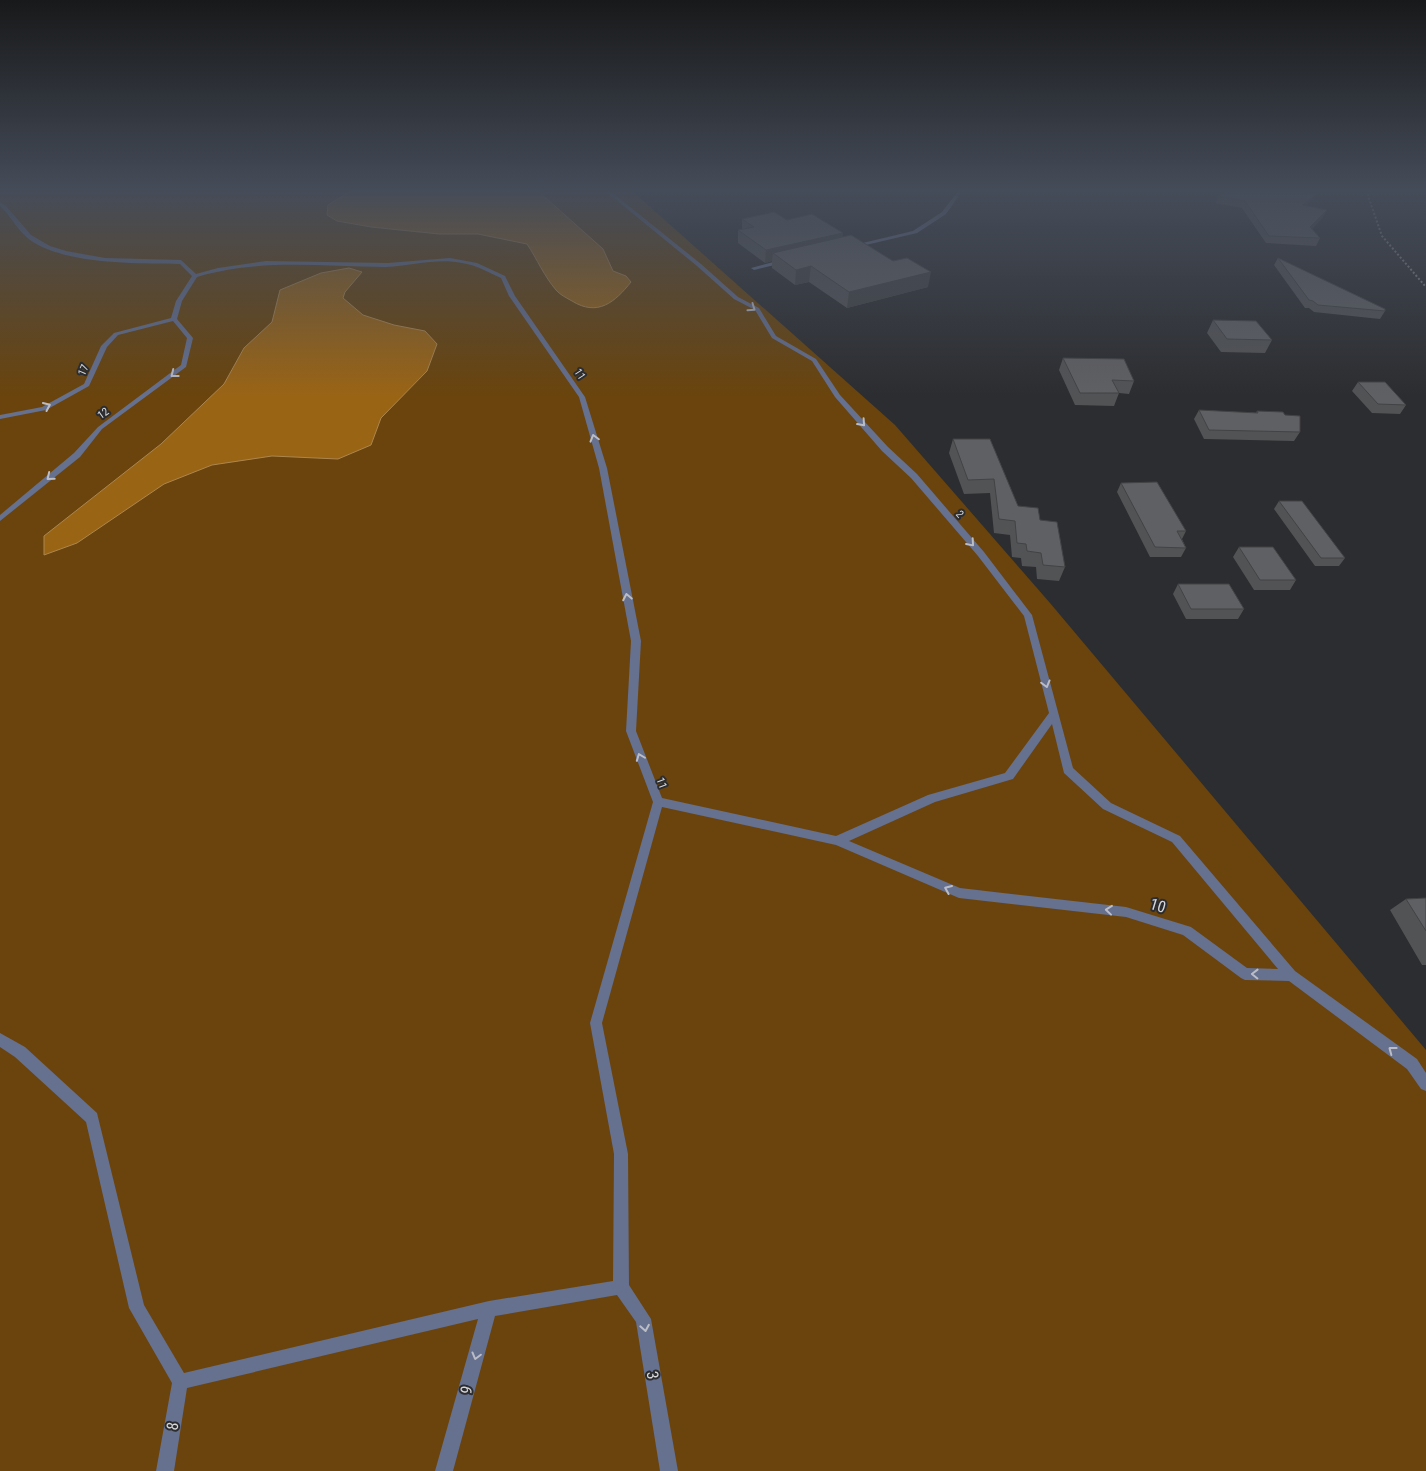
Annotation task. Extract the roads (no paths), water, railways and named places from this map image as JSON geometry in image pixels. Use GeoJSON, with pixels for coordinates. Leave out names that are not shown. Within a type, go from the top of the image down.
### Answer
{"type":"FeatureCollection","features":[{"type":"Feature","properties":{"kind":"street"},"geometry":{"type":"LineString","coordinates":[[104,259],[124,262],[181,262],[195,276],[179,301],[174,319]]}},
{"type":"Feature","properties":{"kind":"street","name":"2"},"geometry":{"type":"LineString","coordinates":[[691,259],[736,298],[757,309],[774,337],[814,360],[837,396],[885,449],[914,476],[981,554],[1028,615],[1068,770],[1107,806],[1176,839],[1291,975]]}},
{"type":"Feature","properties":{"kind":"street","name":"11"},"geometry":{"type":"LineString","coordinates":[[195,276],[214,269],[298,262],[389,265],[431,260],[470,263],[503,276],[512,296],[582,397],[603,468],[636,641],[631,731],[658,802]]}},
{"type":"Feature","properties":{"kind":"street"},"geometry":{"type":"LineString","coordinates":[[754,268],[791,260]]}},
{"type":"Feature","properties":{"kind":"street","name":"17"},"geometry":{"type":"LineString","coordinates":[[0,417],[44,409],[88,385],[104,346],[116,334],[174,319]]}},
{"type":"Feature","properties":{"kind":"street","name":"12"},"geometry":{"type":"LineString","coordinates":[[0,519],[77,455],[100,428],[184,366],[190,338],[174,319]]}},
{"type":"Feature","properties":{"kind":"street"},"geometry":{"type":"LineString","coordinates":[[838,841],[932,798],[1009,776],[1054,714]]}},
{"type":"Feature","properties":{"kind":"street"},"geometry":{"type":"LineString","coordinates":[[0,1038],[20,1052],[92,1118],[137,1308],[180,1382],[489,1309],[621,1287],[621,1154],[596,1023],[658,802]]}},
{"type":"Feature","properties":{"kind":"street","name":"10"},"geometry":{"type":"LineString","coordinates":[[658,802],[838,841],[959,893],[1126,912],[1187,931],[1245,974],[1291,975]]}},
{"type":"Feature","properties":{"kind":"street"},"geometry":{"type":"LineString","coordinates":[[1291,975],[1412,1064],[1426,1084]]}},
{"type":"Feature","properties":{"kind":"street","name":"3"},"geometry":{"type":"LineString","coordinates":[[621,1287],[644,1319],[669,1471]]}},
{"type":"Feature","properties":{"kind":"street","name":"9"},"geometry":{"type":"LineString","coordinates":[[444,1471],[489,1309]]}},
{"type":"Feature","properties":{"kind":"street","name":"8"},"geometry":{"type":"LineString","coordinates":[[165,1471],[180,1382]]}}]}
